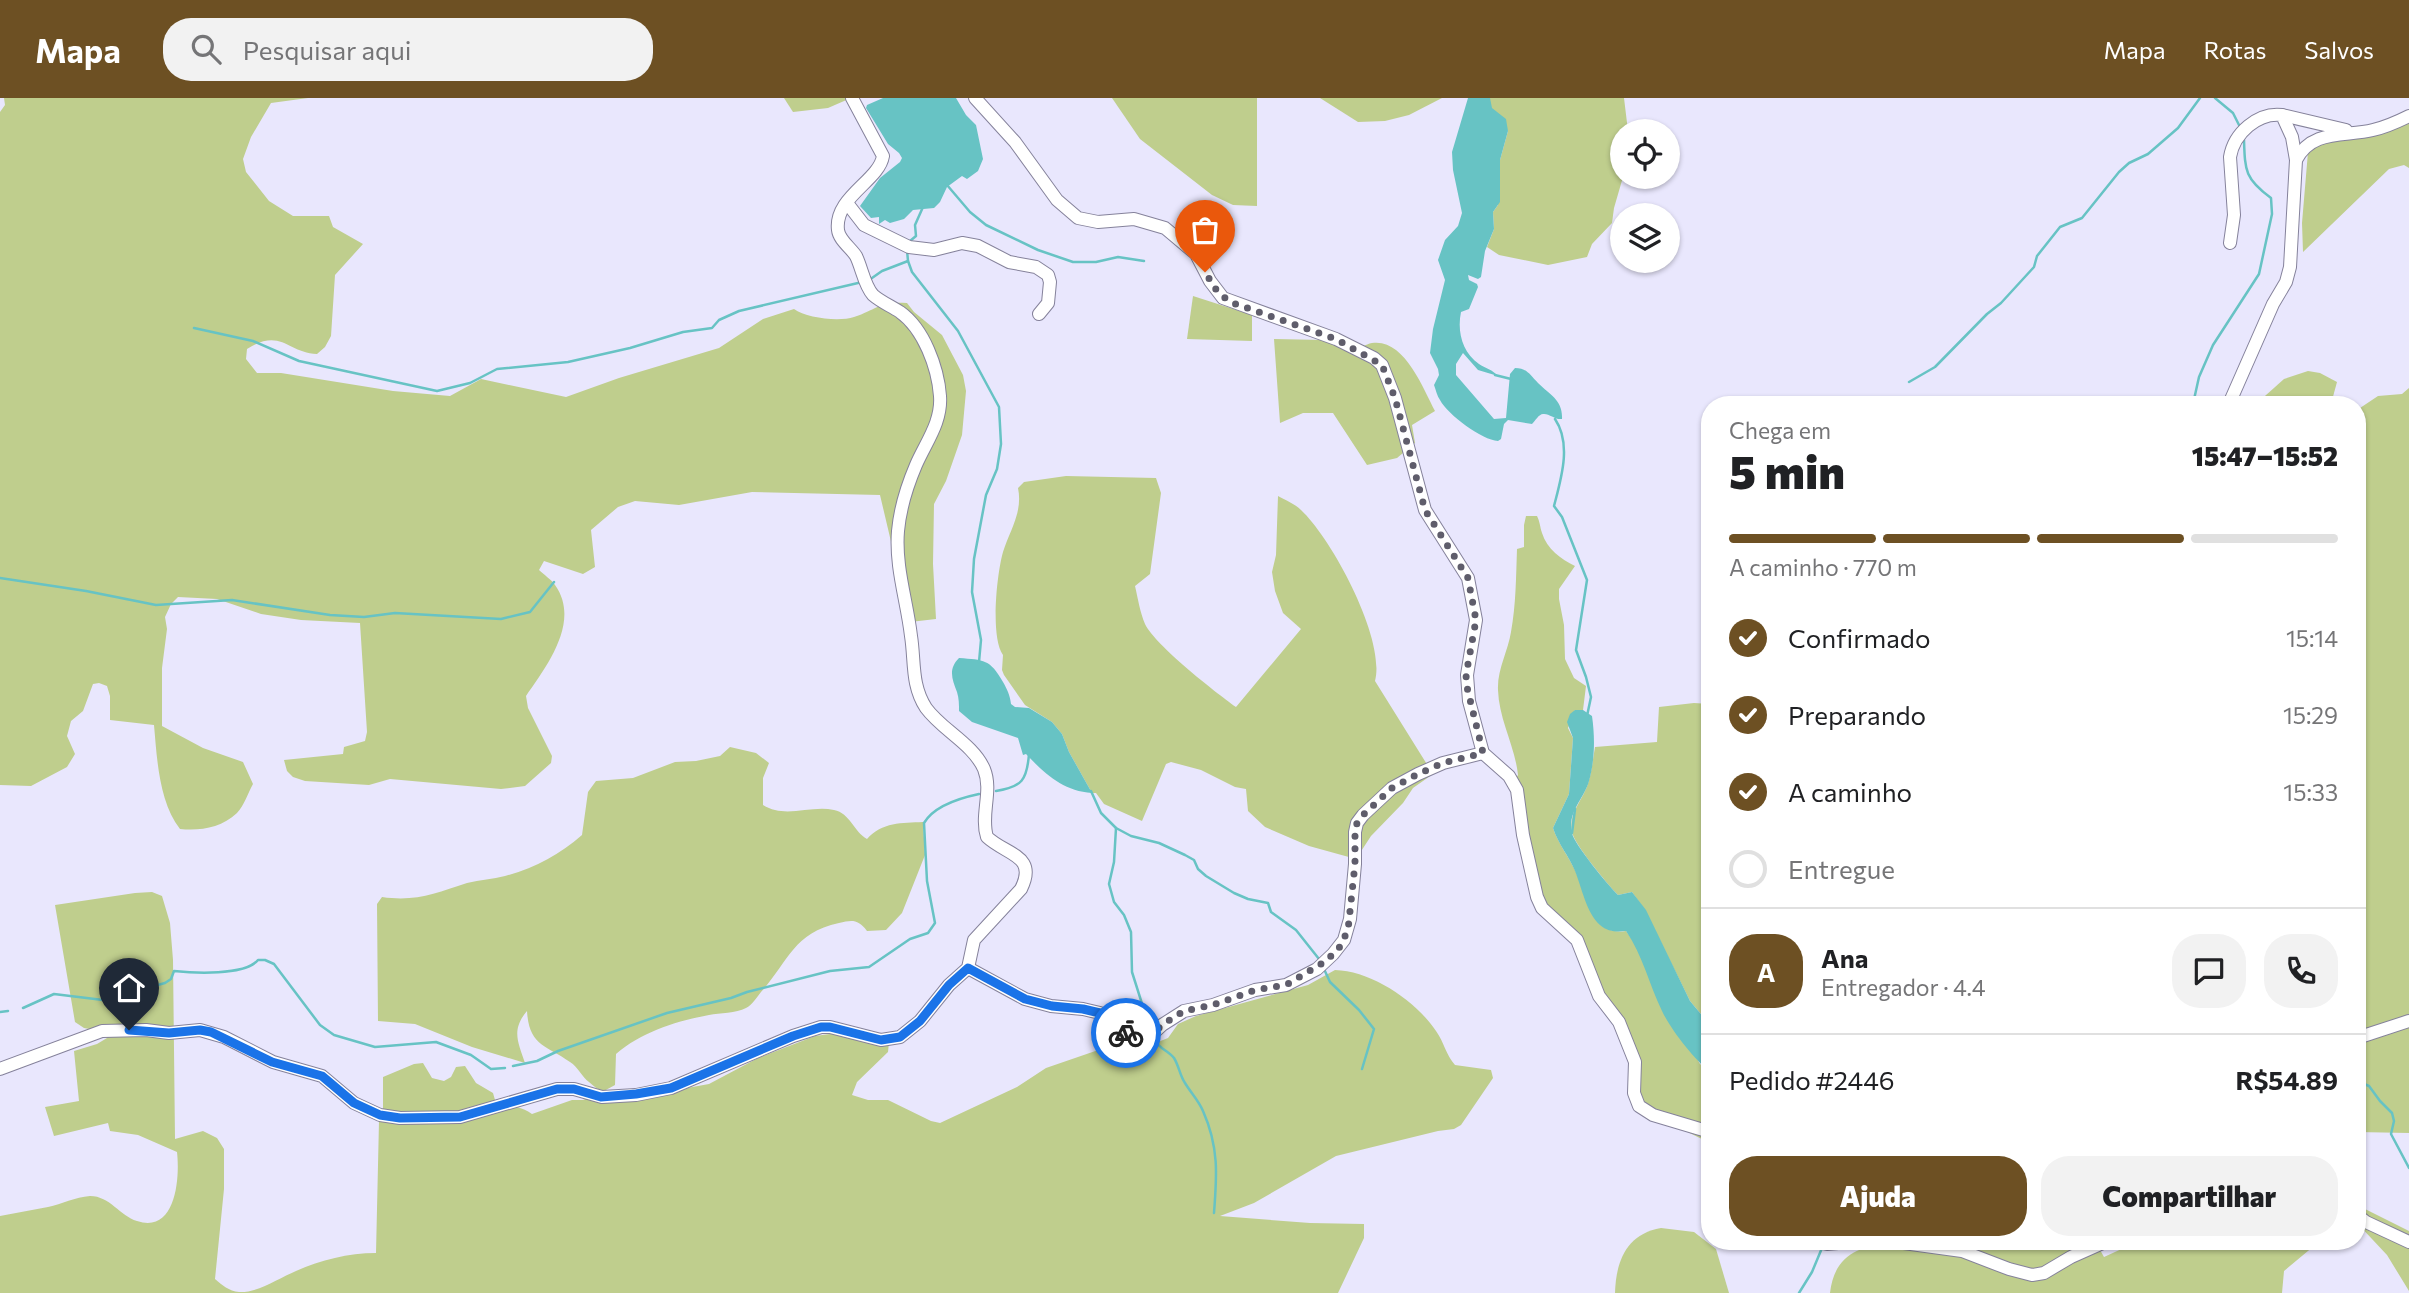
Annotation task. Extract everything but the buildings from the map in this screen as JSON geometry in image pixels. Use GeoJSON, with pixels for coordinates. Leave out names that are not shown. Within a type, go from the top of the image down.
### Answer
{"type":"FeatureCollection","features":[{"type":"Feature","properties":{"kind":"street"},"geometry":{"type":"LineString","coordinates":[[0,1069],[102,1031],[146,1030],[169,1033],[200,1030],[224,1037],[272,1062],[322,1076],[354,1103],[380,1115],[400,1118],[460,1117],[557,1089],[574,1089],[601,1097],[626,1096],[671,1088],[793,1036],[821,1027],[881,1040],[900,1037],[920,1021],[949,985],[968,968],[974,940],[1021,889],[1025,881],[1025,865],[1021,858],[987,837],[988,786],[985,770],[973,753],[940,725],[926,707],[915,684],[911,634],[899,561],[898,531],[908,485],[934,431],[940,397],[928,350],[920,334],[905,317],[874,295],[855,254],[838,230],[839,219],[847,203],[879,167],[883,156],[852,98]]}},
{"type":"Feature","properties":{"kind":"street"},"geometry":{"type":"LineString","coordinates":[[975,98],[1015,142],[1057,200],[1078,218],[1098,222],[1134,219],[1165,228],[1196,254],[1210,281],[1223,298],[1336,339],[1382,365],[1395,398],[1425,510],[1468,578],[1476,620],[1466,675],[1467,687],[1483,753],[1509,776],[1517,790],[1523,835],[1537,897],[1542,908],[1577,940],[1599,996],[1619,1022],[1635,1062],[1634,1093],[1639,1106],[1654,1115],[1701,1129]]}},
{"type":"Feature","properties":{"kind":"street"},"geometry":{"type":"LineString","coordinates":[[2230,243],[2234,215],[2230,157],[2232,147],[2238,137],[2256,121],[2270,115],[2282,115],[2354,133]]}},
{"type":"Feature","properties":{"kind":"street"},"geometry":{"type":"LineString","coordinates":[[2233,396],[2273,304],[2286,282],[2290,267],[2296,160],[2292,137],[2282,115]]}},
{"type":"Feature","properties":{"kind":"street"},"geometry":{"type":"LineString","coordinates":[[2296,160],[2301,149],[2314,140],[2384,127],[2409,116]]}},
{"type":"Feature","properties":{"kind":"street"},"geometry":{"type":"LineString","coordinates":[[847,203],[864,225],[909,247],[934,250],[962,243],[978,246],[1009,262],[1036,267],[1048,275],[1051,282],[1048,303],[1039,314]]}},
{"type":"Feature","properties":{"kind":"street"},"geometry":{"type":"LineString","coordinates":[[968,968],[1025,999],[1100,1013],[1133,1037],[1142,1038],[1149,1037],[1184,1011],[1213,1005],[1255,990],[1286,985],[1317,969],[1344,940],[1350,919],[1355,832],[1363,815],[1392,788],[1418,774],[1443,763],[1483,753]]}},
{"type":"Feature","properties":{"kind":"street"},"geometry":{"type":"LineString","coordinates":[[2366,1035],[2409,1021]]}},
{"type":"Feature","properties":{"kind":"street"},"geometry":{"type":"LineString","coordinates":[[2366,1222],[2409,1242]]}},
{"type":"Feature","properties":{"kind":"street"},"geometry":{"type":"LineString","coordinates":[[1955,1250],[2032,1275],[2044,1273],[2085,1250]]}},
{"type":"Feature","properties":{"kind":"shaded area"},"geometry":{"type":"Polygon","coordinates":[[[4,98],[308,98],[271,103],[251,137],[243,159],[246,172],[269,201],[293,216],[329,216],[333,227],[363,244],[335,275],[331,336],[325,347],[317,354],[276,341],[259,343],[247,349],[246,359],[257,373],[281,373],[393,391],[450,396],[481,379],[566,397],[719,348],[763,319],[794,309],[814,317],[840,319],[854,317],[884,304],[907,303],[942,335],[963,375],[966,391],[962,435],[946,481],[934,504],[936,619],[910,622],[880,495],[752,492],[679,505],[635,501],[618,507],[591,530],[595,567],[583,574],[544,561],[539,570],[555,585],[562,599],[564,613],[558,643],[526,696],[528,708],[552,756],[551,763],[525,786],[501,789],[390,779],[369,785],[305,781],[293,777],[287,771],[284,760],[343,754],[344,747],[365,741],[367,732],[360,623],[301,620],[261,614],[217,599],[178,597],[165,617],[167,629],[162,668],[162,726],[203,748],[243,762],[253,784],[237,813],[210,827],[180,829],[163,793],[154,725],[110,720],[110,696],[107,686],[99,683],[93,684],[83,711],[71,721],[67,736],[75,754],[67,767],[31,786],[0,785],[0,112],[5,105],[4,98]]]}},
{"type":"Feature","properties":{"kind":"shaded area"},"geometry":{"type":"Polygon","coordinates":[[[784,98],[851,98],[828,108],[793,112],[784,98]]]}},
{"type":"Feature","properties":{"kind":"shaded area"},"geometry":{"type":"Polygon","coordinates":[[[883,98],[956,98],[976,125],[983,159],[978,171],[967,179],[962,176],[947,187],[934,208],[913,210],[904,219],[890,223],[885,220],[879,224],[879,217],[871,218],[860,206],[880,178],[902,158],[888,144],[866,108],[883,98]]]}},
{"type":"Feature","properties":{"kind":"shaded area"},"geometry":{"type":"Polygon","coordinates":[[[1112,98],[1257,98],[1257,206],[1233,205],[1212,195],[1140,139],[1112,98]]]}},
{"type":"Feature","properties":{"kind":"shaded area"},"geometry":{"type":"Polygon","coordinates":[[[1320,98],[1442,98],[1409,115],[1385,121],[1358,122],[1320,98]]]}},
{"type":"Feature","properties":{"kind":"shaded area"},"geometry":{"type":"Polygon","coordinates":[[[1468,98],[1490,98],[1492,108],[1506,119],[1508,131],[1500,160],[1500,202],[1493,212],[1494,229],[1485,251],[1481,277],[1478,279],[1468,275],[1469,280],[1478,287],[1469,309],[1461,312],[1460,319],[1460,334],[1468,353],[1498,376],[1478,370],[1463,353],[1456,364],[1456,375],[1494,419],[1506,418],[1510,374],[1515,368],[1523,369],[1555,398],[1562,412],[1562,419],[1543,414],[1532,424],[1508,420],[1498,441],[1475,432],[1444,406],[1434,385],[1439,375],[1430,353],[1445,280],[1438,260],[1445,240],[1458,226],[1462,213],[1452,152],[1468,98]]]}},
{"type":"Feature","properties":{"kind":"shaded area"},"geometry":{"type":"Polygon","coordinates":[[[1490,98],[1624,98],[1627,119],[1610,119],[1610,189],[1620,189],[1615,203],[1610,203],[1610,225],[1592,244],[1587,257],[1548,265],[1499,255],[1487,247],[1494,229],[1493,212],[1498,205],[1500,160],[1508,131],[1490,106],[1490,98]]]}},
{"type":"Feature","properties":{"kind":"shaded area"},"geometry":{"type":"Polygon","coordinates":[[[2409,120],[2409,168],[2404,165],[2389,169],[2303,252],[2302,223],[2308,152],[2312,144],[2409,120]]]}},
{"type":"Feature","properties":{"kind":"shaded area"},"geometry":{"type":"Polygon","coordinates":[[[1193,296],[1252,315],[1252,341],[1187,339],[1193,296]]]}},
{"type":"Feature","properties":{"kind":"shaded area"},"geometry":{"type":"Polygon","coordinates":[[[1274,339],[1324,340],[1352,351],[1372,343],[1394,348],[1411,366],[1435,411],[1412,425],[1415,443],[1397,458],[1367,465],[1333,413],[1303,413],[1280,423],[1274,339]]]}},
{"type":"Feature","properties":{"kind":"shaded area"},"geometry":{"type":"Polygon","coordinates":[[[2308,371],[2320,373],[2337,382],[2333,396],[2265,396],[2284,379],[2308,371]]]}},
{"type":"Feature","properties":{"kind":"shaded area"},"geometry":{"type":"Polygon","coordinates":[[[2409,388],[2409,1133],[2366,1132],[2366,404],[2378,396],[2402,394],[2409,388]]]}},
{"type":"Feature","properties":{"kind":"shaded area"},"geometry":{"type":"Polygon","coordinates":[[[1066,476],[1156,478],[1161,493],[1150,574],[1135,586],[1143,619],[1151,633],[1173,656],[1236,707],[1301,629],[1283,613],[1275,591],[1272,572],[1276,555],[1278,496],[1299,508],[1314,524],[1341,566],[1365,616],[1376,663],[1375,681],[1433,774],[1413,788],[1403,803],[1371,836],[1356,859],[1309,846],[1265,827],[1248,811],[1246,789],[1235,787],[1201,770],[1171,762],[1166,764],[1142,821],[1104,804],[1096,793],[1092,793],[1062,734],[1052,722],[1025,705],[1002,670],[1003,655],[999,646],[996,620],[1001,562],[1019,505],[1018,488],[1024,482],[1066,476]]]}},
{"type":"Feature","properties":{"kind":"shaded area"},"geometry":{"type":"Polygon","coordinates":[[[1526,516],[1537,516],[1547,544],[1560,557],[1575,566],[1559,589],[1559,599],[1564,625],[1565,659],[1574,678],[1586,686],[1583,710],[1575,710],[1568,728],[1573,738],[1569,794],[1553,828],[1596,920],[1614,931],[1626,931],[1638,948],[1701,1065],[1701,1139],[1653,1115],[1640,1100],[1639,1077],[1580,942],[1545,904],[1514,781],[1518,775],[1501,712],[1498,690],[1499,675],[1513,622],[1517,549],[1524,547],[1526,516]]]}},
{"type":"Feature","properties":{"kind":"shaded area"},"geometry":{"type":"Polygon","coordinates":[[[959,658],[986,662],[998,674],[1011,704],[1029,708],[1052,722],[1062,734],[1092,793],[1063,785],[1026,754],[1023,755],[1018,738],[972,722],[959,711],[952,674],[953,666],[959,658]]]}},
{"type":"Feature","properties":{"kind":"shaded area"},"geometry":{"type":"Polygon","coordinates":[[[1701,703],[1701,1014],[1690,1001],[1645,910],[1632,892],[1618,895],[1607,883],[1574,838],[1571,825],[1589,780],[1595,747],[1657,742],[1659,707],[1701,703]]]}},
{"type":"Feature","properties":{"kind":"shaded area"},"geometry":{"type":"Polygon","coordinates":[[[1575,710],[1583,710],[1592,716],[1594,732],[1589,781],[1574,812],[1572,833],[1585,855],[1618,895],[1632,892],[1646,910],[1690,1001],[1701,1014],[1701,1063],[1666,1019],[1637,950],[1626,931],[1606,929],[1595,920],[1573,866],[1555,834],[1553,828],[1569,794],[1573,738],[1567,722],[1575,710]]]}},
{"type":"Feature","properties":{"kind":"shaded area"},"geometry":{"type":"Polygon","coordinates":[[[730,747],[756,753],[769,763],[763,778],[763,805],[780,811],[834,810],[844,815],[867,839],[886,826],[923,822],[925,855],[902,913],[886,930],[867,931],[858,922],[851,921],[811,934],[793,950],[771,981],[746,1008],[672,1024],[626,1046],[616,1054],[615,1085],[604,1091],[676,1090],[709,1084],[758,1058],[815,1036],[837,1033],[890,1033],[888,1052],[857,1082],[852,1095],[868,1100],[888,1100],[940,1123],[1017,1087],[1046,1068],[1107,1047],[1103,1018],[1143,1040],[1158,1042],[1168,1038],[1178,1024],[1196,1016],[1308,985],[1335,970],[1364,976],[1392,990],[1427,1020],[1439,1035],[1455,1065],[1491,1070],[1493,1078],[1461,1125],[1454,1129],[1336,1156],[1254,1203],[1220,1216],[1364,1224],[1364,1238],[1338,1293],[0,1293],[0,1216],[90,1196],[103,1199],[137,1221],[150,1223],[168,1212],[178,1176],[177,1152],[138,1135],[110,1131],[108,1123],[54,1136],[45,1107],[79,1101],[74,1051],[107,1038],[105,1032],[84,1028],[75,1022],[55,905],[135,893],[152,892],[162,896],[170,923],[173,960],[175,1139],[203,1131],[217,1138],[224,1149],[224,1189],[215,1279],[235,1291],[246,1292],[325,1260],[376,1253],[379,1121],[383,1108],[383,1077],[423,1063],[432,1078],[444,1081],[451,1077],[456,1067],[465,1066],[476,1083],[493,1093],[495,1100],[532,1114],[603,1092],[587,1080],[573,1064],[535,1038],[528,1023],[527,1011],[517,1030],[525,1063],[472,1047],[415,1024],[378,1021],[377,904],[382,897],[426,896],[467,883],[505,876],[536,865],[582,835],[588,792],[596,781],[633,778],[675,762],[720,756],[730,747]]]}},
{"type":"Feature","properties":{"kind":"shaded area"},"geometry":{"type":"Polygon","coordinates":[[[2366,1210],[2409,1231],[2409,1291],[2387,1255],[2366,1233],[2366,1210]]]}},
{"type":"Feature","properties":{"kind":"shaded area"},"geometry":{"type":"Polygon","coordinates":[[[1661,1228],[1694,1232],[1701,1237],[1701,1250],[1716,1250],[1729,1293],[1615,1293],[1618,1270],[1626,1250],[1649,1231],[1661,1228]]]}},
{"type":"Feature","properties":{"kind":"shaded area"},"geometry":{"type":"Polygon","coordinates":[[[2100,1250],[2104,1257],[2119,1250],[2309,1250],[2284,1271],[2282,1293],[1830,1293],[1836,1270],[1842,1262],[1858,1251],[2100,1250]]]}},
{"type":"Feature","properties":{"kind":"waterway"},"geometry":{"type":"LineString","coordinates":[[1909,382],[1935,367],[2001,303],[2034,267],[2037,256],[2060,227],[2082,218],[2119,172],[2129,163],[2148,154],[2178,128],[2200,98]]}},
{"type":"Feature","properties":{"kind":"waterway"},"geometry":{"type":"LineString","coordinates":[[2215,98],[2233,113],[2241,129]]}},
{"type":"Feature","properties":{"kind":"waterway"},"geometry":{"type":"LineString","coordinates":[[2195,396],[2199,377],[2213,345],[2259,274],[2272,214],[2271,198],[2248,174],[2244,140]]}},
{"type":"Feature","properties":{"kind":"waterway"},"geometry":{"type":"LineString","coordinates":[[947,185],[970,212],[986,225],[1038,250],[1073,262],[1096,262],[1118,257],[1144,261]]}},
{"type":"Feature","properties":{"kind":"waterway"},"geometry":{"type":"LineString","coordinates":[[910,241],[916,236],[915,225],[923,207]]}},
{"type":"Feature","properties":{"kind":"waterway"},"geometry":{"type":"LineString","coordinates":[[907,250],[912,272],[958,331],[999,407],[1001,444],[997,469],[986,495],[974,559],[972,592],[981,640],[979,662]]}},
{"type":"Feature","properties":{"kind":"waterway"},"geometry":{"type":"LineString","coordinates":[[872,278],[908,261]]}},
{"type":"Feature","properties":{"kind":"waterway"},"geometry":{"type":"LineString","coordinates":[[194,328],[253,341],[299,361],[437,391],[470,383],[497,369],[568,362],[630,348],[683,332],[712,328],[719,320],[739,311],[858,283]]}},
{"type":"Feature","properties":{"kind":"waterway"},"geometry":{"type":"LineString","coordinates":[[1495,375],[1511,379]]}},
{"type":"Feature","properties":{"kind":"waterway"},"geometry":{"type":"LineString","coordinates":[[1555,419],[1563,439],[1564,462],[1554,506],[1562,517],[1587,580],[1576,650],[1591,697],[1587,716]]}},
{"type":"Feature","properties":{"kind":"waterway"},"geometry":{"type":"LineString","coordinates":[[0,578],[156,605],[232,600],[330,615],[364,617],[395,613],[501,619],[530,612],[554,582]]}},
{"type":"Feature","properties":{"kind":"waterway"},"geometry":{"type":"LineString","coordinates":[[996,791],[1012,787],[1021,781],[1027,770],[1029,754]]}},
{"type":"Feature","properties":{"kind":"waterway"},"geometry":{"type":"LineString","coordinates":[[1091,791],[1101,813],[1116,828],[1185,855],[1194,860],[1198,869],[1206,876],[1234,893],[1268,903],[1271,912],[1296,930],[1319,959]]}},
{"type":"Feature","properties":{"kind":"waterway"},"geometry":{"type":"LineString","coordinates":[[513,1066],[537,1061],[558,1051],[667,1013],[830,971],[869,967],[910,939],[928,933],[935,923],[927,881],[924,823],[941,807],[979,794]]}},
{"type":"Feature","properties":{"kind":"waterway"},"geometry":{"type":"LineString","coordinates":[[1572,833],[1575,809]]}},
{"type":"Feature","properties":{"kind":"waterway"},"geometry":{"type":"LineString","coordinates":[[1116,828],[1114,862],[1109,884],[1114,902],[1124,915],[1131,932],[1132,972],[1150,1029]]}},
{"type":"Feature","properties":{"kind":"waterway"},"geometry":{"type":"LineString","coordinates":[[23,1008],[54,994],[103,1000],[165,983],[171,979],[174,971],[231,971],[242,969],[258,960],[265,960],[274,964],[320,1025],[334,1035],[375,1047],[436,1042],[471,1055],[491,1069],[505,1068]]}},
{"type":"Feature","properties":{"kind":"waterway"},"geometry":{"type":"LineString","coordinates":[[1324,969],[1330,982],[1374,1029],[1362,1069]]}},
{"type":"Feature","properties":{"kind":"waterway"},"geometry":{"type":"LineString","coordinates":[[0,1012],[8,1011]]}},
{"type":"Feature","properties":{"kind":"waterway"},"geometry":{"type":"LineString","coordinates":[[1155,1040],[1174,1058],[1208,1124],[1216,1161],[1214,1213]]}},
{"type":"Feature","properties":{"kind":"waterway"},"geometry":{"type":"LineString","coordinates":[[2366,1085],[2392,1113],[2394,1121],[2391,1134],[2409,1168]]}},
{"type":"Feature","properties":{"kind":"waterway"},"geometry":{"type":"LineString","coordinates":[[1799,1293],[1821,1250]]}},
{"type":"Feature","properties":{"kind":"way so far"},"geometry":{"type":"LineString","coordinates":[[1126,1033],[1133,1037],[1149,1037],[1184,1011],[1213,1005],[1255,990],[1286,985],[1317,969],[1339,948],[1348,930],[1355,864],[1355,832],[1363,815],[1392,788],[1418,774],[1443,763],[1483,753],[1467,687],[1466,675],[1476,620],[1468,578],[1425,510],[1395,398],[1382,365],[1374,358],[1336,339],[1230,302],[1217,291],[1205,272]]}},
{"type":"Feature","properties":{"kind":"route"},"geometry":{"type":"LineString","coordinates":[[129,1030],[211,1032],[272,1062],[322,1076],[334,1088],[367,1111],[400,1118],[460,1117],[565,1088],[601,1097],[617,1097],[671,1088],[793,1036],[821,1027],[873,1039],[900,1037],[920,1021],[949,985],[968,968],[1025,999],[1100,1013],[1126,1033]]}}]}
